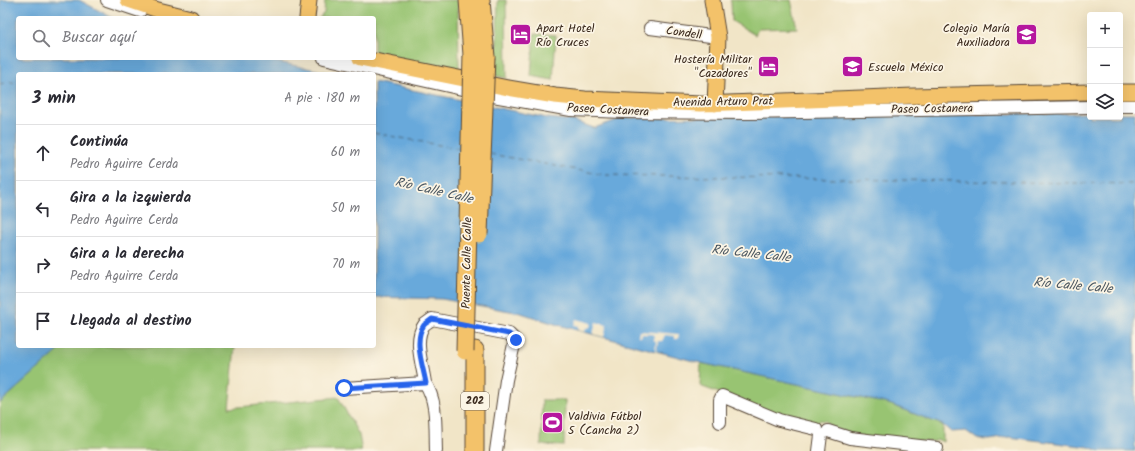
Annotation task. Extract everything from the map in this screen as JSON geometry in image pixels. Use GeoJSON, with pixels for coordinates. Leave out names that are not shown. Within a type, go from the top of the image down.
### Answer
{"type":"FeatureCollection","features":[{"type":"Feature","properties":{"kind":"highway","name":"202"},"geometry":{"type":"LineString","coordinates":[[468,0],[479,56]]}},
{"type":"Feature","properties":{"kind":"highway","name":"202"},"geometry":{"type":"LineString","coordinates":[[479,56],[481,0]]}},
{"type":"Feature","properties":{"kind":"highway","name":"Puente Calle Calle"},"geometry":{"type":"LineString","coordinates":[[470,351],[479,56]]}},
{"type":"Feature","properties":{"kind":"highway","name":"202"},"geometry":{"type":"LineString","coordinates":[[465,451],[470,351]]}},
{"type":"Feature","properties":{"kind":"highway","name":"202"},"geometry":{"type":"LineString","coordinates":[[470,351],[475,451]]}},
{"type":"Feature","properties":{"kind":"main road"},"geometry":{"type":"LineString","coordinates":[[128,0],[183,16]]}},
{"type":"Feature","properties":{"kind":"main road"},"geometry":{"type":"LineString","coordinates":[[307,16],[309,0]]}},
{"type":"Feature","properties":{"kind":"main road"},"geometry":{"type":"LineString","coordinates":[[712,0],[718,37],[715,104]]}},
{"type":"Feature","properties":{"kind":"main road"},"geometry":{"type":"LineString","coordinates":[[716,21],[719,0]]}},
{"type":"Feature","properties":{"kind":"main road","name":"Avenida Arturo Prat"},"geometry":{"type":"LineString","coordinates":[[370,60],[508,88],[555,96],[585,99],[715,104],[913,96],[1087,92]]}},
{"type":"Feature","properties":{"kind":"main road"},"geometry":{"type":"LineString","coordinates":[[1123,92],[1135,92]]}},
{"type":"Feature","properties":{"kind":"street"},"geometry":{"type":"LineString","coordinates":[[107,0],[156,16]]}},
{"type":"Feature","properties":{"kind":"street","name":"Condell"},"geometry":{"type":"LineString","coordinates":[[650,28],[718,37]]}},
{"type":"Feature","properties":{"kind":"street","name":"Paseo Costanera"},"geometry":{"type":"LineString","coordinates":[[333,60],[492,96],[571,110],[748,114],[1087,107]]}},
{"type":"Feature","properties":{"kind":"street"},"geometry":{"type":"LineString","coordinates":[[1123,106],[1135,106]]}},
{"type":"Feature","properties":{"kind":"street"},"geometry":{"type":"LineString","coordinates":[[436,451],[434,402],[431,391],[426,383],[419,348],[419,338],[424,325],[432,319],[509,334],[516,340],[506,380],[496,451]]}},
{"type":"Feature","properties":{"kind":"street"},"geometry":{"type":"LineString","coordinates":[[344,388],[426,383]]}},
{"type":"Feature","properties":{"kind":"street"},"geometry":{"type":"LineString","coordinates":[[720,422],[720,400],[722,396],[779,420],[822,432],[852,438],[937,448]]}},
{"type":"Feature","properties":{"kind":"street"},"geometry":{"type":"LineString","coordinates":[[819,451],[822,432]]}},
{"type":"Feature","properties":{"kind":"green space"},"geometry":{"type":"Polygon","coordinates":[[[325,0],[458,0],[459,70],[376,56],[376,16],[321,16],[324,13],[325,0]]]}},
{"type":"Feature","properties":{"kind":"green space"},"geometry":{"type":"Polygon","coordinates":[[[498,0],[506,0],[507,78],[496,76],[498,0]]]}},
{"type":"Feature","properties":{"kind":"green space"},"geometry":{"type":"Polygon","coordinates":[[[730,0],[791,0],[797,28],[758,29],[755,35],[732,21],[730,0]]]}},
{"type":"Feature","properties":{"kind":"green space"},"geometry":{"type":"Polygon","coordinates":[[[534,34],[556,35],[553,80],[531,76],[534,34]]]}},
{"type":"Feature","properties":{"kind":"green space"},"geometry":{"type":"Polygon","coordinates":[[[62,348],[235,348],[229,408],[338,397],[359,435],[362,451],[0,451],[0,403],[62,348]]]}},
{"type":"Feature","properties":{"kind":"green space"},"geometry":{"type":"Polygon","coordinates":[[[701,363],[889,404],[943,425],[943,442],[939,440],[931,442],[868,438],[831,428],[826,421],[820,420],[812,425],[786,418],[700,386],[701,363]]]}},
{"type":"Feature","properties":{"kind":"green space","name":"Valdivia Fútbol 5 (Cancha 2)"},"geometry":{"type":"Polygon","coordinates":[[[542,400],[565,400],[564,446],[541,445],[542,400]]]}},
{"type":"Feature","properties":{"kind":"water"},"geometry":{"type":"Polygon","coordinates":[[[0,0],[79,0],[109,16],[16,16],[16,60],[268,60],[326,72],[16,72],[16,348],[62,348],[0,403],[0,0]]]}},
{"type":"Feature","properties":{"kind":"water","name":"Río Calle Calle"},"geometry":{"type":"Polygon","coordinates":[[[376,82],[547,118],[574,121],[594,128],[623,118],[1087,113],[1087,120],[1123,120],[1123,113],[1135,113],[1135,451],[1099,451],[1089,447],[1009,437],[989,440],[977,439],[966,431],[951,432],[943,425],[889,404],[701,363],[558,325],[521,313],[442,299],[376,297],[376,82]]]}},
{"type":"Feature","properties":{"kind":"pier"},"geometry":{"type":"Polygon","coordinates":[[[576,319],[591,323],[590,327],[586,328],[585,332],[578,330],[578,326],[574,325],[576,319]]]}},
{"type":"Feature","properties":{"kind":"pier"},"geometry":{"type":"Polygon","coordinates":[[[596,322],[607,325],[604,337],[593,334],[596,322]]]}},
{"type":"Feature","properties":{"kind":"pier"},"geometry":{"type":"Polygon","coordinates":[[[639,331],[679,334],[678,339],[675,339],[675,336],[665,335],[662,341],[658,341],[655,353],[656,341],[653,340],[654,336],[652,334],[642,334],[641,337],[638,337],[639,331]]]}},
{"type":"Feature","properties":{"kind":"ferry route"},"geometry":{"type":"LineString","coordinates":[[0,84],[16,83]]}},
{"type":"Feature","properties":{"kind":"ferry route"},"geometry":{"type":"LineString","coordinates":[[376,133],[461,149]]}},
{"type":"Feature","properties":{"kind":"ferry route"},"geometry":{"type":"LineString","coordinates":[[490,154],[605,175],[1135,184]]}},
{"type":"Feature","properties":{"kind":"place","name":"Apart Hotel Río Cruces"},"geometry":{"type":"Point","coordinates":[521,35]}},
{"type":"Feature","properties":{"kind":"place","name":"Colegio María Auxiliadora"},"geometry":{"type":"Point","coordinates":[1026,35]}},
{"type":"Feature","properties":{"kind":"place","name":"Hostería Militar \"Cazadores\""},"geometry":{"type":"Point","coordinates":[768,66]}},
{"type":"Feature","properties":{"kind":"place","name":"Escuela México"},"geometry":{"type":"Point","coordinates":[853,67]}},
{"type":"Feature","properties":{"kind":"place","name":"Valdivia Fútbol 5 (Cancha 2)"},"geometry":{"type":"Point","coordinates":[553,423]}},
{"type":"Feature","properties":{"kind":"route"},"geometry":{"type":"LineString","coordinates":[[344,388],[426,383],[419,348],[419,338],[424,325],[432,319],[509,334],[516,340]]}}]}
